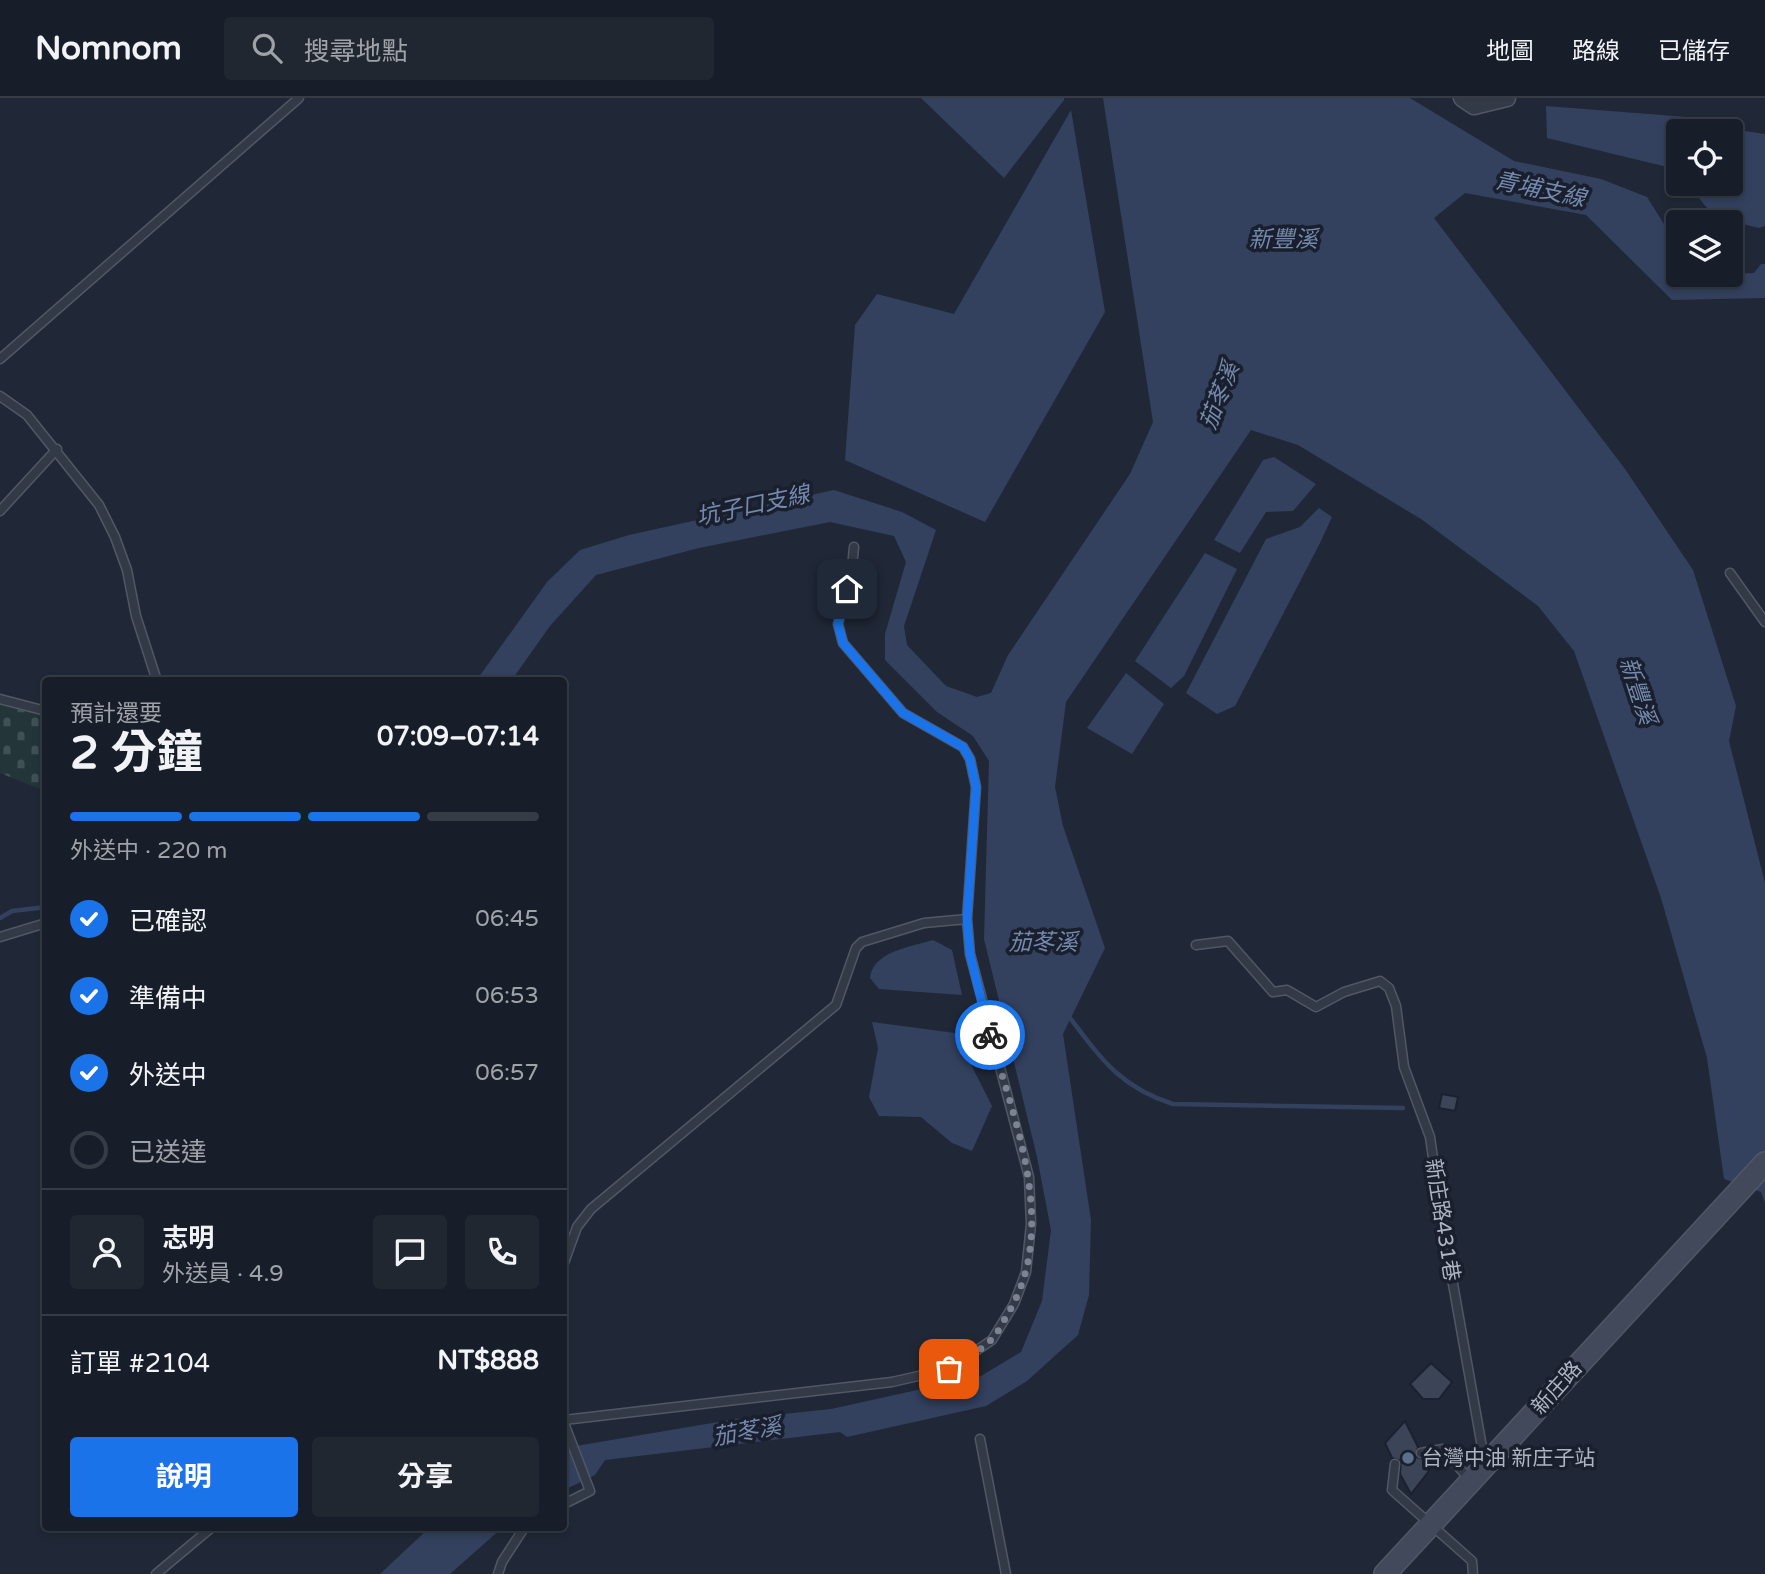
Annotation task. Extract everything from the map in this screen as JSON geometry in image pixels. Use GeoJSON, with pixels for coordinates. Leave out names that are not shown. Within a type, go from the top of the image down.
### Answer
{"type":"FeatureCollection","features":[{"type":"Feature","properties":{"kind":"street"},"geometry":{"type":"LineString","coordinates":[[1462,98],[1474,106],[1507,98]]}},
{"type":"Feature","properties":{"kind":"street","name":"新庄路"},"geometry":{"type":"LineString","coordinates":[[1385,1574],[1765,1163]]}},
{"type":"Feature","properties":{"kind":"lane"},"geometry":{"type":"LineString","coordinates":[[0,359],[299,98]]}},
{"type":"Feature","properties":{"kind":"lane"},"geometry":{"type":"LineString","coordinates":[[0,396],[27,415],[57,449],[99,505],[115,537],[156,677]]}},
{"type":"Feature","properties":{"kind":"lane"},"geometry":{"type":"LineString","coordinates":[[0,511],[57,449]]}},
{"type":"Feature","properties":{"kind":"lane"},"geometry":{"type":"LineString","coordinates":[[567,1421],[892,1382],[949,1369],[992,1340],[1014,1304],[1026,1272],[1031,1224],[1029,1177],[977,985],[967,919],[976,787],[970,759],[963,747],[903,713],[843,643],[838,624],[852,568],[854,547]]}},
{"type":"Feature","properties":{"kind":"lane"},"geometry":{"type":"LineString","coordinates":[[1730,573],[1765,622]]}},
{"type":"Feature","properties":{"kind":"lane"},"geometry":{"type":"LineString","coordinates":[[0,699],[42,710]]}},
{"type":"Feature","properties":{"kind":"lane"},"geometry":{"type":"LineString","coordinates":[[567,1255],[577,1227],[591,1209],[836,1005],[856,948],[862,943],[924,923],[967,919]]}},
{"type":"Feature","properties":{"kind":"lane"},"geometry":{"type":"LineString","coordinates":[[0,937],[42,924]]}},
{"type":"Feature","properties":{"kind":"lane","name":"新庄路431巷"},"geometry":{"type":"LineString","coordinates":[[1196,945],[1228,941],[1273,992],[1287,990],[1316,1007],[1344,992],[1380,981],[1389,988],[1395,1006],[1404,1066],[1430,1137],[1478,1474]]}},
{"type":"Feature","properties":{"kind":"lane"},"geometry":{"type":"LineString","coordinates":[[567,1429],[590,1491],[567,1502]]}},
{"type":"Feature","properties":{"kind":"lane"},"geometry":{"type":"LineString","coordinates":[[980,1439],[1006,1574]]}},
{"type":"Feature","properties":{"kind":"lane"},"geometry":{"type":"LineString","coordinates":[[1421,1453],[1443,1449],[1478,1474]]}},
{"type":"Feature","properties":{"kind":"lane"},"geometry":{"type":"LineString","coordinates":[[1395,1464],[1392,1490],[1429,1526],[1472,1561],[1473,1574]]}},
{"type":"Feature","properties":{"kind":"lane"},"geometry":{"type":"LineString","coordinates":[[156,1574],[207,1531]]}},
{"type":"Feature","properties":{"kind":"lane"},"geometry":{"type":"LineString","coordinates":[[498,1574],[502,1562],[522,1531]]}},
{"type":"Feature","properties":{"kind":"green space"},"geometry":{"type":"Polygon","coordinates":[[[0,704],[42,715],[42,790],[0,773],[0,704]]]}},
{"type":"Feature","properties":{"kind":"water"},"geometry":{"type":"Polygon","coordinates":[[[921,98],[1064,98],[1064,100],[1004,178],[921,98]]]}},
{"type":"Feature","properties":{"kind":"water","name":"新豐溪"},"geometry":{"type":"Polygon","coordinates":[[[1103,98],[1410,98],[1514,161],[1601,179],[1647,197],[1666,227],[1666,287],[1743,287],[1743,273],[1754,273],[1761,264],[1765,264],[1765,298],[1672,300],[1586,215],[1465,193],[1434,218],[1625,469],[1693,570],[1736,706],[1729,741],[1765,883],[1765,1203],[1761,1192],[1724,1179],[1707,1058],[1661,898],[1574,651],[1538,606],[1421,519],[1298,445],[1251,430],[1066,702],[1055,787],[1063,826],[1105,948],[1063,1034],[1091,1220],[1089,1295],[1078,1335],[1027,1381],[986,1406],[847,1437],[840,1432],[605,1460],[595,1475],[567,1489],[567,1447],[736,1419],[831,1409],[981,1376],[1021,1352],[1042,1301],[1051,1230],[1037,1157],[984,939],[989,761],[973,736],[937,712],[885,660],[885,634],[906,562],[894,536],[830,522],[699,548],[596,575],[550,626],[514,677],[479,677],[547,582],[580,550],[629,535],[834,490],[902,512],[936,530],[904,626],[907,645],[946,686],[977,697],[991,693],[1008,655],[1130,474],[1153,422],[1103,98]]]}},
{"type":"Feature","properties":{"kind":"water"},"geometry":{"type":"Polygon","coordinates":[[[1546,106],[1687,117],[1666,119],[1666,167],[1547,138],[1546,106]]]}},
{"type":"Feature","properties":{"kind":"water"},"geometry":{"type":"Polygon","coordinates":[[[1071,110],[1105,312],[985,522],[845,460],[855,325],[877,294],[954,314],[1071,110]]]}},
{"type":"Feature","properties":{"kind":"water"},"geometry":{"type":"Polygon","coordinates":[[[1743,131],[1765,134],[1765,226],[1759,228],[1743,224],[1743,210],[1709,210],[1698,196],[1743,196],[1743,131]]]}},
{"type":"Feature","properties":{"kind":"water"},"geometry":{"type":"Polygon","coordinates":[[[1274,457],[1316,484],[1293,511],[1266,512],[1240,553],[1214,540],[1263,460],[1274,457]]]}},
{"type":"Feature","properties":{"kind":"water"},"geometry":{"type":"Polygon","coordinates":[[[1319,508],[1332,517],[1320,543],[1235,706],[1217,714],[1186,693],[1266,539],[1300,527],[1319,508]]]}},
{"type":"Feature","properties":{"kind":"water"},"geometry":{"type":"Polygon","coordinates":[[[1205,553],[1237,569],[1184,676],[1171,688],[1135,661],[1205,553]]]}},
{"type":"Feature","properties":{"kind":"water"},"geometry":{"type":"Polygon","coordinates":[[[1126,673],[1164,704],[1132,754],[1087,728],[1126,673]]]}},
{"type":"Feature","properties":{"kind":"water"},"geometry":{"type":"Polygon","coordinates":[[[933,940],[952,950],[962,995],[879,989],[870,978],[873,969],[885,956],[933,940]]]}},
{"type":"Feature","properties":{"kind":"water"},"geometry":{"type":"Polygon","coordinates":[[[872,1022],[955,1033],[992,1106],[972,1151],[952,1143],[921,1117],[879,1116],[869,1097],[878,1048],[872,1022]]]}},
{"type":"Feature","properties":{"kind":"water"},"geometry":{"type":"Polygon","coordinates":[[[426,1531],[499,1531],[450,1574],[380,1574],[426,1531]]]}},
{"type":"Feature","properties":{"kind":"building"},"geometry":{"type":"Polygon","coordinates":[[[1442,1094],[1458,1097],[1455,1111],[1439,1108],[1442,1094]]]}},
{"type":"Feature","properties":{"kind":"building"},"geometry":{"type":"Polygon","coordinates":[[[1431,1363],[1452,1382],[1439,1399],[1423,1399],[1410,1384],[1431,1363]]]}},
{"type":"Feature","properties":{"kind":"building","name":"台灣中油 新庄子站"},"geometry":{"type":"Polygon","coordinates":[[[1405,1421],[1418,1447],[1416,1457],[1424,1459],[1429,1471],[1411,1494],[1400,1474],[1401,1461],[1392,1458],[1385,1443],[1405,1421]]]}},
{"type":"Feature","properties":{"kind":"waterway","name":"坑子口支線"},"geometry":{"type":"LineString","coordinates":[[0,918],[12,911],[42,907]]}},
{"type":"Feature","properties":{"kind":"waterway"},"geometry":{"type":"LineString","coordinates":[[1067,1014],[1112,1069],[1138,1089],[1173,1104],[1403,1108]]}},
{"type":"Feature","properties":{"kind":"way so far"},"geometry":{"type":"LineString","coordinates":[[949,1369],[992,1340],[1014,1304],[1026,1272],[1031,1224],[1029,1177],[990,1035]]}},
{"type":"Feature","properties":{"kind":"place","name":"台灣中油 新庄子站"},"geometry":{"type":"Point","coordinates":[1408,1458]}},
{"type":"Feature","properties":{"kind":"route"},"geometry":{"type":"LineString","coordinates":[[847,589],[838,624],[843,643],[903,713],[963,747],[970,759],[976,787],[967,919],[970,954],[990,1035]]}},
{"type":"Feature","properties":{"kind":"water label","name":"青埔支線"},"geometry":{"type":"Point","coordinates":[1540,190]}},
{"type":"Feature","properties":{"kind":"water label","name":"茄苳溪"},"geometry":{"type":"Point","coordinates":[1220,396]}},
{"type":"Feature","properties":{"kind":"water label","name":"茄苳溪"},"geometry":{"type":"Point","coordinates":[1043,943]}},
{"type":"Feature","properties":{"kind":"water label","name":"茄苳溪"},"geometry":{"type":"Point","coordinates":[747,1432]}}]}
